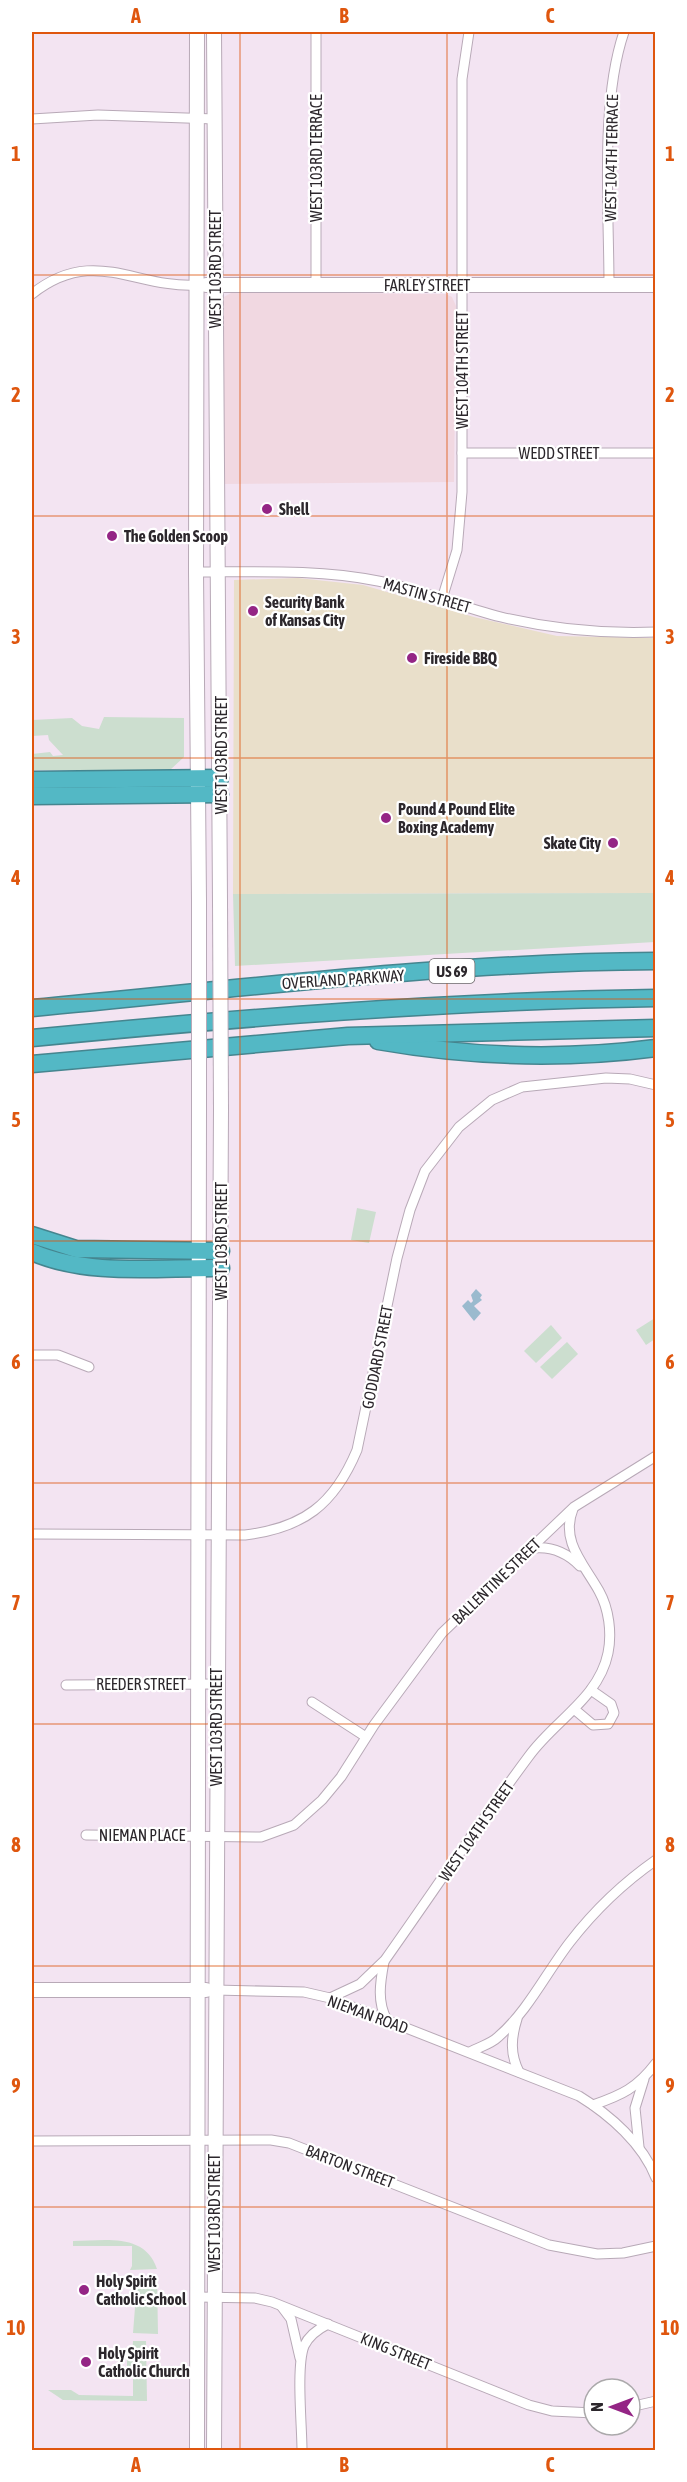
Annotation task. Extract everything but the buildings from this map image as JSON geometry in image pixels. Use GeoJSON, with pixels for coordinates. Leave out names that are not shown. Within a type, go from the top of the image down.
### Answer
{"type":"FeatureCollection","features":[{"type":"Feature","properties":{"kind":"highway"},"geometry":{"type":"LineString","coordinates":[[32,780],[220,786]]}},
{"type":"Feature","properties":{"kind":"highway"},"geometry":{"type":"LineString","coordinates":[[32,796],[199,786]]}},
{"type":"Feature","properties":{"kind":"highway","name":"OVERLAND PARKWAY"},"geometry":{"type":"LineString","coordinates":[[32,1008],[332,978],[656,960]]}},
{"type":"Feature","properties":{"kind":"highway"},"geometry":{"type":"LineString","coordinates":[[32,998],[57,1005]]}},
{"type":"Feature","properties":{"kind":"highway","name":"OVERLAND PARKWAY"},"geometry":{"type":"LineString","coordinates":[[32,1038],[255,1018],[548,1001],[656,998]]}},
{"type":"Feature","properties":{"kind":"highway"},"geometry":{"type":"LineString","coordinates":[[32,1064],[348,1036],[655,1028]]}},
{"type":"Feature","properties":{"kind":"highway"},"geometry":{"type":"LineString","coordinates":[[348,1036],[426,1049],[519,1055],[590,1055],[656,1048]]}},
{"type":"Feature","properties":{"kind":"highway"},"geometry":{"type":"LineString","coordinates":[[32,1074],[58,1062]]}},
{"type":"Feature","properties":{"kind":"highway"},"geometry":{"type":"LineString","coordinates":[[32,1235],[76,1250],[221,1260]]}},
{"type":"Feature","properties":{"kind":"highway"},"geometry":{"type":"LineString","coordinates":[[32,1252],[48,1259],[82,1267],[199,1259]]}},
{"type":"Feature","properties":{"kind":"main road","name":"WEST 103RD STREET"},"geometry":{"type":"LineString","coordinates":[[197,32],[196,572],[199,786],[200,1535],[197,2451]]}},
{"type":"Feature","properties":{"kind":"main road","name":"WEST 103RD STREET"},"geometry":{"type":"LineString","coordinates":[[214,32],[215,433],[220,572],[221,1109],[220,1535],[215,1836],[214,2451]]}},
{"type":"Feature","properties":{"kind":"main road","name":"FARLEY STREET"},"geometry":{"type":"LineString","coordinates":[[198,285],[656,285]]}},
{"type":"Feature","properties":{"kind":"main road","name":"NIEMAN ROAD"},"geometry":{"type":"LineString","coordinates":[[32,1990],[215,1990]]}},
{"type":"Feature","properties":{"kind":"street","name":"WEST 103RD TERRACE"},"geometry":{"type":"LineString","coordinates":[[315,285],[316,32]]}},
{"type":"Feature","properties":{"kind":"street","name":"WEST 104TH STREET"},"geometry":{"type":"LineString","coordinates":[[442,599],[461,525],[462,79],[469,32]]}},
{"type":"Feature","properties":{"kind":"street","name":"WEST 104TH TERRACE"},"geometry":{"type":"LineString","coordinates":[[609,285],[610,118],[615,69],[624,32]]}},
{"type":"Feature","properties":{"kind":"street"},"geometry":{"type":"LineString","coordinates":[[32,119],[98,115],[214,118]]}},
{"type":"Feature","properties":{"kind":"street"},"geometry":{"type":"LineString","coordinates":[[32,294],[60,278],[89,271],[111,271],[180,286],[198,285]]}},
{"type":"Feature","properties":{"kind":"street","name":"WEDD STREET"},"geometry":{"type":"LineString","coordinates":[[462,453],[656,453]]}},
{"type":"Feature","properties":{"kind":"street","name":"MASTIN STREET"},"geometry":{"type":"LineString","coordinates":[[196,572],[351,576],[380,581],[533,624],[577,630],[656,632]]}},
{"type":"Feature","properties":{"kind":"street","name":"GODDARD STREET"},"geometry":{"type":"LineString","coordinates":[[32,1534],[245,1536],[290,1526],[322,1505],[348,1472],[359,1441],[397,1258],[410,1210],[425,1171],[459,1127],[492,1100],[522,1087],[606,1078],[630,1079],[656,1085]]}},
{"type":"Feature","properties":{"kind":"street"},"geometry":{"type":"LineString","coordinates":[[32,1355],[58,1355],[89,1367]]}},
{"type":"Feature","properties":{"kind":"street","name":"BALLENTINE STREET"},"geometry":{"type":"LineString","coordinates":[[198,1835],[261,1837],[294,1825],[322,1800],[442,1634],[574,1507],[656,1456]]}},
{"type":"Feature","properties":{"kind":"street","name":"WEST 104TH STREET"},"geometry":{"type":"LineString","coordinates":[[330,1998],[360,1984],[385,1960],[531,1753],[574,1709],[601,1675],[608,1654],[608,1616],[603,1600],[586,1572],[569,1536],[567,1524],[574,1507]]}},
{"type":"Feature","properties":{"kind":"street"},"geometry":{"type":"LineString","coordinates":[[528,1549],[538,1547],[555,1550],[571,1558],[586,1572]]}},
{"type":"Feature","properties":{"kind":"street","name":"REEDER STREET"},"geometry":{"type":"LineString","coordinates":[[66,1685],[216,1684]]}},
{"type":"Feature","properties":{"kind":"street"},"geometry":{"type":"LineString","coordinates":[[574,1709],[593,1725],[608,1724],[614,1713],[611,1704],[591,1690]]}},
{"type":"Feature","properties":{"kind":"street"},"geometry":{"type":"LineString","coordinates":[[312,1702],[366,1737]]}},
{"type":"Feature","properties":{"kind":"street","name":"NIEMAN PLACE"},"geometry":{"type":"LineString","coordinates":[[86,1835],[198,1835]]}},
{"type":"Feature","properties":{"kind":"street"},"geometry":{"type":"LineString","coordinates":[[470,2052],[496,2039],[518,2017],[569,1942],[589,1918],[614,1893],[656,1860]]}},
{"type":"Feature","properties":{"kind":"street","name":"WEST 104TH STREET"},"geometry":{"type":"LineString","coordinates":[[385,1960],[380,1993],[381,2010],[387,2020]]}},
{"type":"Feature","properties":{"kind":"street","name":"NIEMAN ROAD"},"geometry":{"type":"LineString","coordinates":[[215,1990],[295,1991],[330,1998],[579,2096],[593,2105],[639,2147],[656,2178]]}},
{"type":"Feature","properties":{"kind":"street"},"geometry":{"type":"LineString","coordinates":[[518,2017],[511,2044],[513,2061],[519,2072]]}},
{"type":"Feature","properties":{"kind":"street"},"geometry":{"type":"LineString","coordinates":[[593,2105],[625,2094],[645,2077],[656,2062]]}},
{"type":"Feature","properties":{"kind":"street"},"geometry":{"type":"LineString","coordinates":[[639,2147],[635,2108],[645,2077]]}},
{"type":"Feature","properties":{"kind":"street","name":"BARTON STREET"},"geometry":{"type":"LineString","coordinates":[[32,2141],[271,2140],[289,2143],[549,2245],[573,2251],[623,2253],[656,2246]]}},
{"type":"Feature","properties":{"kind":"street","name":"KING STREET"},"geometry":{"type":"LineString","coordinates":[[197,2297],[255,2298],[281,2305],[530,2405],[552,2411],[582,2412]]}},
{"type":"Feature","properties":{"kind":"street"},"geometry":{"type":"LineString","coordinates":[[281,2305],[291,2319],[301,2366]]}},
{"type":"Feature","properties":{"kind":"street"},"geometry":{"type":"LineString","coordinates":[[302,2451],[301,2366],[304,2348],[311,2336],[328,2324]]}},
{"type":"Feature","properties":{"kind":"shaded area"},"geometry":{"type":"Polygon","coordinates":[[[233,292],[446,294],[452,297],[456,306],[454,482],[220,484],[222,298],[233,292]]]}},
{"type":"Feature","properties":{"kind":"shaded area"},"geometry":{"type":"Polygon","coordinates":[[[298,578],[363,585],[474,617],[557,636],[655,638],[655,893],[233,894],[234,580],[298,578]]]}},
{"type":"Feature","properties":{"kind":"green space"},"geometry":{"type":"Polygon","coordinates":[[[104,717],[184,718],[184,757],[170,770],[32,770],[32,754],[50,752],[53,756],[63,755],[49,740],[48,735],[32,736],[32,720],[72,718],[82,726],[99,729],[104,717]]]}},
{"type":"Feature","properties":{"kind":"green space"},"geometry":{"type":"Polygon","coordinates":[[[655,893],[655,942],[235,966],[233,894],[655,893]]]}},
{"type":"Feature","properties":{"kind":"green space"},"geometry":{"type":"Polygon","coordinates":[[[357,1208],[376,1212],[369,1243],[351,1240],[357,1208]]]}},
{"type":"Feature","properties":{"kind":"green space"},"geometry":{"type":"Polygon","coordinates":[[[655,1318],[655,1339],[646,1345],[636,1330],[655,1318]]]}},
{"type":"Feature","properties":{"kind":"green space"},"geometry":{"type":"Polygon","coordinates":[[[551,1325],[562,1338],[536,1363],[524,1351],[551,1325]]]}},
{"type":"Feature","properties":{"kind":"green space"},"geometry":{"type":"Polygon","coordinates":[[[567,1342],[578,1354],[552,1379],[540,1367],[567,1342]]]}},
{"type":"Feature","properties":{"kind":"green space"},"geometry":{"type":"Polygon","coordinates":[[[110,2240],[133,2244],[143,2249],[151,2257],[157,2269],[130,2270],[132,2246],[73,2246],[73,2241],[110,2240]]]}},
{"type":"Feature","properties":{"kind":"green space"},"geometry":{"type":"Polygon","coordinates":[[[128,2276],[135,2278],[157,2276],[158,2334],[133,2333],[137,2282],[126,2281],[128,2276]]]}},
{"type":"Feature","properties":{"kind":"green space"},"geometry":{"type":"Polygon","coordinates":[[[133,2341],[146,2341],[147,2401],[63,2400],[48,2390],[71,2390],[79,2395],[133,2396],[133,2376],[127,2376],[127,2360],[132,2359],[133,2341]]]}},
{"type":"Feature","properties":{"kind":"water"},"geometry":{"type":"Polygon","coordinates":[[[476,1289],[482,1295],[480,1298],[482,1300],[474,1306],[481,1313],[474,1321],[462,1306],[468,1300],[471,1303],[473,1301],[471,1295],[476,1289]]]}},
{"type":"Feature","properties":{"kind":"place","name":"Shell"},"geometry":{"type":"Point","coordinates":[267,509]}},
{"type":"Feature","properties":{"kind":"place","name":"The Golden Scoop"},"geometry":{"type":"Point","coordinates":[112,536]}},
{"type":"Feature","properties":{"kind":"place","name":"Security Bank of Kansas City"},"geometry":{"type":"Point","coordinates":[253,611]}},
{"type":"Feature","properties":{"kind":"place","name":"Fireside BBQ"},"geometry":{"type":"Point","coordinates":[412,658]}},
{"type":"Feature","properties":{"kind":"place","name":"Pound 4 Pound Elite Boxing Academy"},"geometry":{"type":"Point","coordinates":[386,818]}},
{"type":"Feature","properties":{"kind":"place","name":"Skate City"},"geometry":{"type":"Point","coordinates":[613,843]}},
{"type":"Feature","properties":{"kind":"place","name":"Holy Spirit Catholic School"},"geometry":{"type":"Point","coordinates":[84,2290]}},
{"type":"Feature","properties":{"kind":"place","name":"Holy Spirit Catholic Church"},"geometry":{"type":"Point","coordinates":[86,2362]}}]}
